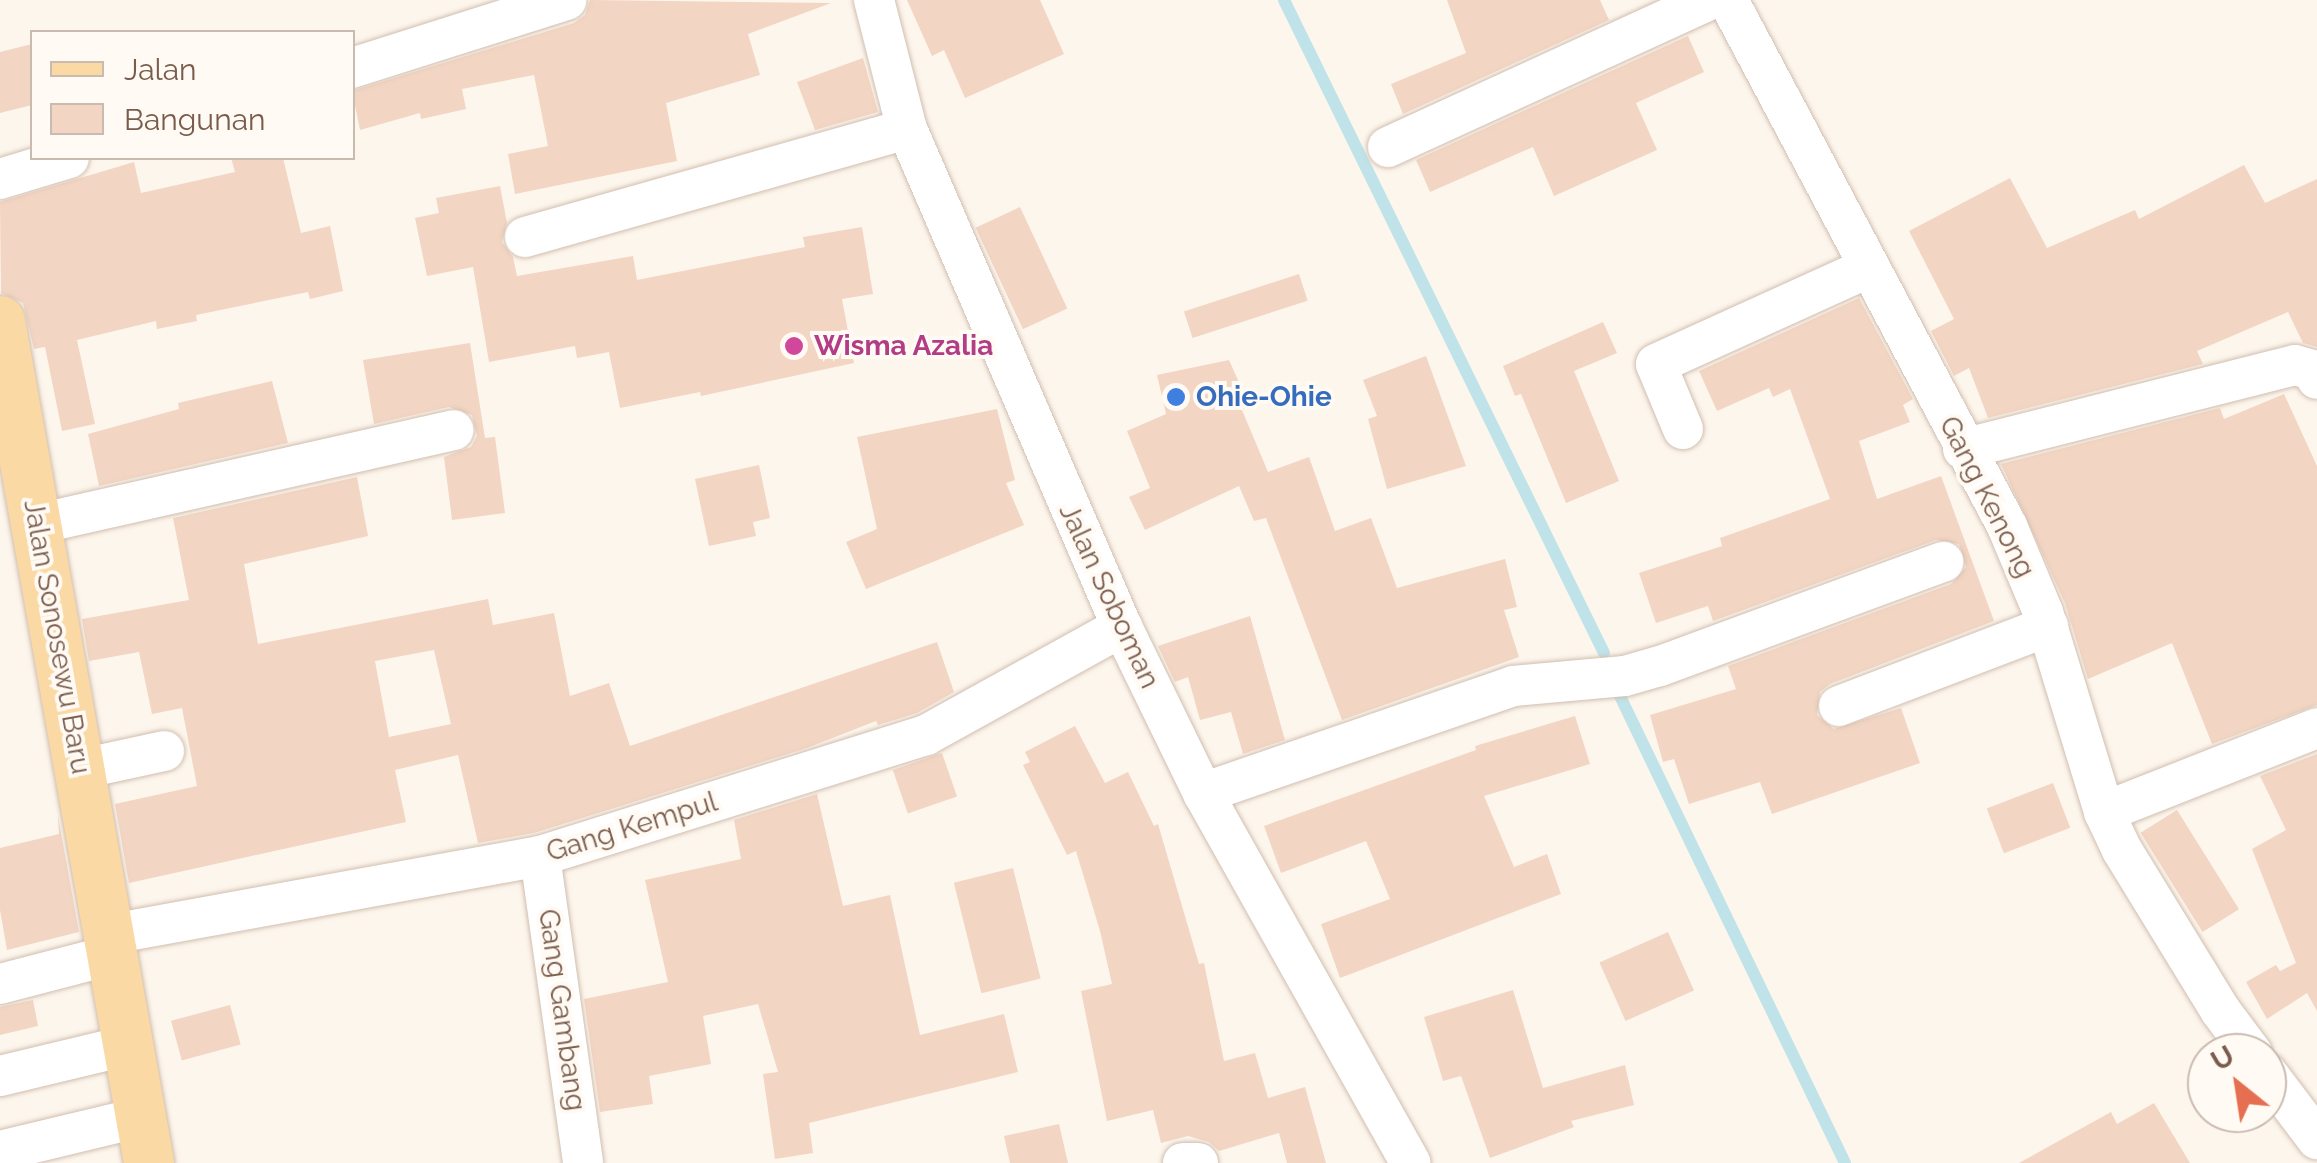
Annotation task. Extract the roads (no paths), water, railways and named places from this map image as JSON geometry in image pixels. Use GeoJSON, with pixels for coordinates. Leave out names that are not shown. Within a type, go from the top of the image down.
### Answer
{"type":"FeatureCollection","features":[{"type":"Feature","properties":{"kind":"main road","name":"Jalan Sonosewu Baru"},"geometry":{"type":"LineString","coordinates":[[0,321],[146,1140]]}},
{"type":"Feature","properties":{"kind":"street"},"geometry":{"type":"LineString","coordinates":[[355,67],[567,0]]}},
{"type":"Feature","properties":{"kind":"street","name":"Jalan Soboman"},"geometry":{"type":"LineString","coordinates":[[874,0],[907,128],[1122,628],[1203,793],[1411,1163]]}},
{"type":"Feature","properties":{"kind":"street"},"geometry":{"type":"LineString","coordinates":[[1388,146],[1710,0]]}},
{"type":"Feature","properties":{"kind":"street","name":"Gang Kenong"},"geometry":{"type":"LineString","coordinates":[[1728,0],[1962,449],[2007,526],[2048,626],[2104,812],[2237,1033]]}},
{"type":"Feature","properties":{"kind":"street"},"geometry":{"type":"LineString","coordinates":[[525,237],[907,128]]}},
{"type":"Feature","properties":{"kind":"street"},"geometry":{"type":"LineString","coordinates":[[0,180],[63,160]]}},
{"type":"Feature","properties":{"kind":"street"},"geometry":{"type":"LineString","coordinates":[[1683,428],[1656,364],[1868,268]]}},
{"type":"Feature","properties":{"kind":"street"},"geometry":{"type":"LineString","coordinates":[[1962,449],[2294,364],[2315,374]]}},
{"type":"Feature","properties":{"kind":"street"},"geometry":{"type":"LineString","coordinates":[[36,524],[454,430]]}},
{"type":"Feature","properties":{"kind":"street"},"geometry":{"type":"LineString","coordinates":[[1203,793],[1513,686],[1625,676],[1660,666],[1942,562]]}},
{"type":"Feature","properties":{"kind":"street"},"geometry":{"type":"LineString","coordinates":[[1840,706],[2048,626]]}},
{"type":"Feature","properties":{"kind":"street","name":"Gang Kempul"},"geometry":{"type":"LineString","coordinates":[[0,984],[113,944],[540,856],[926,735],[1122,628]]}},
{"type":"Feature","properties":{"kind":"street"},"geometry":{"type":"LineString","coordinates":[[2104,812],[2317,728]]}},
{"type":"Feature","properties":{"kind":"street"},"geometry":{"type":"LineString","coordinates":[[81,769],[164,751]]}},
{"type":"Feature","properties":{"kind":"street","name":"Gang Gambang"},"geometry":{"type":"LineString","coordinates":[[540,856],[583,1163]]}},
{"type":"Feature","properties":{"kind":"street"},"geometry":{"type":"LineString","coordinates":[[0,1076],[129,1045]]}},
{"type":"Feature","properties":{"kind":"street"},"geometry":{"type":"LineString","coordinates":[[2287,1099],[2317,1139]]}},
{"type":"Feature","properties":{"kind":"street"},"geometry":{"type":"LineString","coordinates":[[0,1151],[146,1140]]}},
{"type":"Feature","properties":{"kind":"street"},"geometry":{"type":"LineString","coordinates":[[1183,1163],[1198,1163]]}},
{"type":"Feature","properties":{"kind":"waterway"},"geometry":{"type":"LineString","coordinates":[[1284,0],[1604,653]]}},
{"type":"Feature","properties":{"kind":"waterway"},"geometry":{"type":"LineString","coordinates":[[1619,694],[1845,1163]]}},
{"type":"Feature","properties":{"kind":"place","name":"Wisma Azalia"},"geometry":{"type":"Point","coordinates":[794,346]}},
{"type":"Feature","properties":{"kind":"place","name":"Ohie-Ohie"},"geometry":{"type":"Point","coordinates":[1176,397]}}]}
